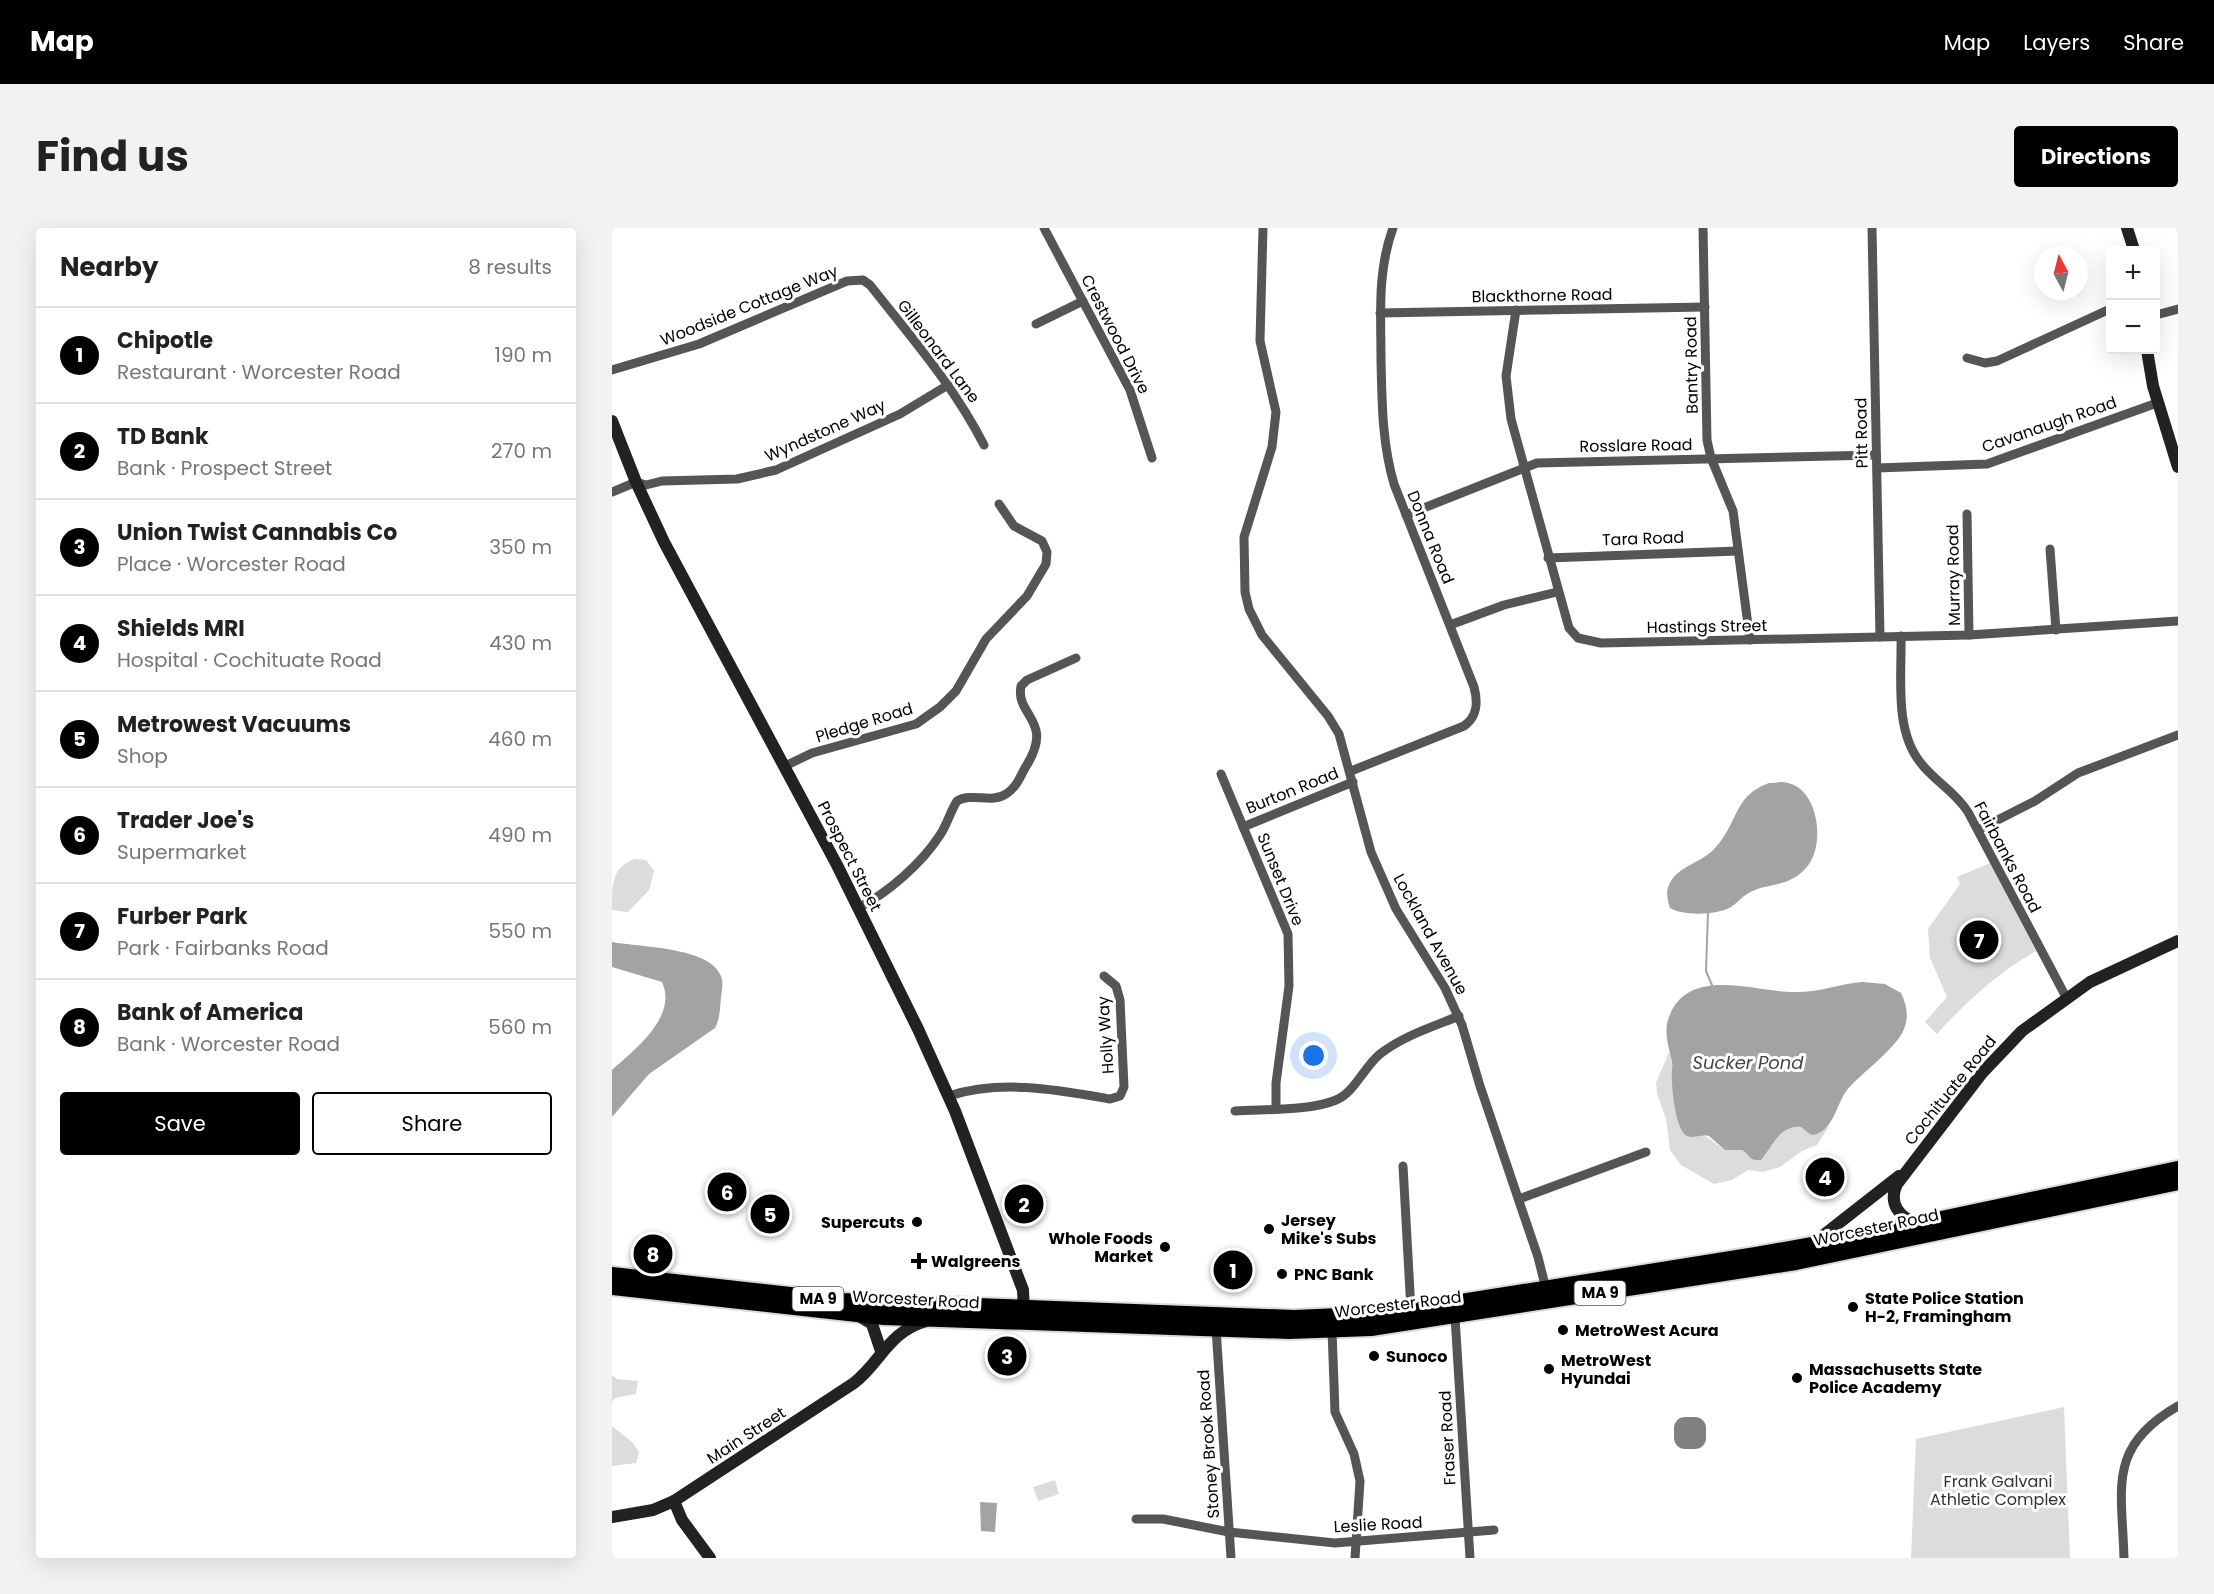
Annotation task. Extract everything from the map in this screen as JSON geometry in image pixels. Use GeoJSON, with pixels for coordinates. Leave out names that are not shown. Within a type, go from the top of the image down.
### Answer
{"type":"FeatureCollection","features":[{"type":"Feature","properties":{"kind":"highway","name":"Worcester Road"},"geometry":{"type":"LineString","coordinates":[[612,1287],[856,1315],[933,1319],[1024,1314],[1317,1318],[1411,1311],[1803,1247],[2178,1168]]}},
{"type":"Feature","properties":{"kind":"highway","name":"Worcester Road"},"geometry":{"type":"LineString","coordinates":[[612,1275],[832,1300],[1216,1328],[1332,1330],[1392,1326],[1455,1317],[1804,1260],[2175,1183]]}},
{"type":"Feature","properties":{"kind":"street","name":"Crestwood Drive"},"geometry":{"type":"LineString","coordinates":[[1044,228],[1130,390],[1152,458]]}},
{"type":"Feature","properties":{"kind":"street","name":"Lockland Avenue"},"geometry":{"type":"LineString","coordinates":[[1263,228],[1260,341],[1264,366],[1275,402],[1276,424],[1272,447],[1244,537],[1246,600],[1252,619],[1262,635],[1334,725],[1344,745],[1364,831],[1387,888],[1409,930],[1446,988],[1459,1016],[1538,1257],[1546,1289]]}},
{"type":"Feature","properties":{"kind":"street","name":"Donna Road"},"geometry":{"type":"LineString","coordinates":[[1351,771],[1456,730],[1474,716],[1476,695],[1394,484],[1385,444],[1380,313],[1382,272],[1393,228]]}},
{"type":"Feature","properties":{"kind":"street","name":"Bantry Road"},"geometry":{"type":"LineString","coordinates":[[1703,228],[1707,440],[1711,458],[1731,503],[1750,640]]}},
{"type":"Feature","properties":{"kind":"street","name":"Pitt Road"},"geometry":{"type":"LineString","coordinates":[[1872,228],[1880,637]]}},
{"type":"Feature","properties":{"kind":"street"},"geometry":{"type":"LineString","coordinates":[[2127,228],[2133,246]]}},
{"type":"Feature","properties":{"kind":"street","name":"Woodside Cottage Way"},"geometry":{"type":"LineString","coordinates":[[612,370],[699,344],[848,281],[863,280]]}},
{"type":"Feature","properties":{"kind":"street","name":"Gilleonard Lane"},"geometry":{"type":"LineString","coordinates":[[863,280],[870,285],[948,385],[984,445]]}},
{"type":"Feature","properties":{"kind":"street"},"geometry":{"type":"LineString","coordinates":[[1036,324],[1083,301]]}},
{"type":"Feature","properties":{"kind":"street","name":"Blackthorne Road"},"geometry":{"type":"LineString","coordinates":[[1380,313],[1705,307]]}},
{"type":"Feature","properties":{"kind":"street"},"geometry":{"type":"LineString","coordinates":[[2160,314],[2178,309]]}},
{"type":"Feature","properties":{"kind":"street","name":"Hastings Street"},"geometry":{"type":"LineString","coordinates":[[1516,310],[1506,387],[1511,419],[1557,592],[1569,628],[1585,641],[1601,643],[1969,635],[2178,621]]}},
{"type":"Feature","properties":{"kind":"street"},"geometry":{"type":"LineString","coordinates":[[1967,358],[1985,363],[1997,361],[2106,311]]}},
{"type":"Feature","properties":{"kind":"street"},"geometry":{"type":"LineString","coordinates":[[2147,354],[2157,403],[2178,467]]}},
{"type":"Feature","properties":{"kind":"street","name":"Wyndstone Way"},"geometry":{"type":"LineString","coordinates":[[636,482],[646,485],[662,481],[726,480],[766,473],[900,414],[948,385]]}},
{"type":"Feature","properties":{"kind":"street","name":"Cavanaugh Road"},"geometry":{"type":"LineString","coordinates":[[1876,468],[1987,464],[2157,403]]}},
{"type":"Feature","properties":{"kind":"street","name":"Prospect Street"},"geometry":{"type":"LineString","coordinates":[[612,421],[636,482],[671,555],[785,766],[858,908],[949,1096],[1021,1285],[1024,1314]]}},
{"type":"Feature","properties":{"kind":"street","name":"Rosslare Road"},"geometry":{"type":"LineString","coordinates":[[1406,515],[1524,466],[1545,462],[1876,455]]}},
{"type":"Feature","properties":{"kind":"street"},"geometry":{"type":"LineString","coordinates":[[612,492],[636,482]]}},
{"type":"Feature","properties":{"kind":"street","name":"Pledge Road"},"geometry":{"type":"LineString","coordinates":[[785,766],[812,753],[916,724],[940,707],[956,691],[986,639],[1027,596],[1046,564],[1047,552],[1042,541],[1014,526],[999,504]]}},
{"type":"Feature","properties":{"kind":"street","name":"Murray Road"},"geometry":{"type":"LineString","coordinates":[[1967,514],[1969,635]]}},
{"type":"Feature","properties":{"kind":"street"},"geometry":{"type":"LineString","coordinates":[[2050,549],[2056,630]]}},
{"type":"Feature","properties":{"kind":"street","name":"Tara Road"},"geometry":{"type":"LineString","coordinates":[[1548,558],[1738,551]]}},
{"type":"Feature","properties":{"kind":"street"},"geometry":{"type":"LineString","coordinates":[[1450,625],[1504,605],[1557,592]]}},
{"type":"Feature","properties":{"kind":"street","name":"Fairbanks Road"},"geometry":{"type":"LineString","coordinates":[[1901,636],[1903,721],[1911,748],[1921,764],[1962,803],[2066,997]]}},
{"type":"Feature","properties":{"kind":"street"},"geometry":{"type":"LineString","coordinates":[[858,908],[873,900],[924,855],[944,830],[957,801],[965,798],[999,797],[1014,788],[1034,756],[1037,743],[1036,727],[1021,695],[1022,686],[1032,677],[1076,658]]}},
{"type":"Feature","properties":{"kind":"street"},"geometry":{"type":"LineString","coordinates":[[1978,830],[2035,801],[2078,772],[2178,735]]}},
{"type":"Feature","properties":{"kind":"street","name":"Sunset Drive"},"geometry":{"type":"LineString","coordinates":[[1221,774],[1284,921],[1290,947],[1289,986],[1276,1083],[1276,1108]]}},
{"type":"Feature","properties":{"kind":"street","name":"Burton Road"},"geometry":{"type":"LineString","coordinates":[[1243,826],[1353,782]]}},
{"type":"Feature","properties":{"kind":"street","name":"Cochituate Road"},"geometry":{"type":"LineString","coordinates":[[1920,1223],[1904,1217],[1894,1201],[1894,1189],[1904,1172],[1991,1062],[2022,1031],[2066,997],[2102,976],[2178,941]]}},
{"type":"Feature","properties":{"kind":"street","name":"Holly Way"},"geometry":{"type":"LineString","coordinates":[[949,1096],[972,1090],[1032,1088],[1110,1099],[1120,1096],[1124,1087],[1120,1000],[1116,986],[1104,976]]}},
{"type":"Feature","properties":{"kind":"street"},"geometry":{"type":"LineString","coordinates":[[1235,1111],[1309,1106],[1338,1100],[1374,1059],[1389,1047],[1459,1016]]}},
{"type":"Feature","properties":{"kind":"street"},"geometry":{"type":"LineString","coordinates":[[1519,1199],[1646,1152]]}},
{"type":"Feature","properties":{"kind":"street"},"geometry":{"type":"LineString","coordinates":[[1403,1166],[1411,1311]]}},
{"type":"Feature","properties":{"kind":"street","name":"Cochituate Road"},"geometry":{"type":"LineString","coordinates":[[1803,1247],[1838,1226],[1904,1172]]}},
{"type":"Feature","properties":{"kind":"street"},"geometry":{"type":"LineString","coordinates":[[856,1315],[872,1324],[880,1351]]}},
{"type":"Feature","properties":{"kind":"street","name":"Fraser Road"},"geometry":{"type":"LineString","coordinates":[[1455,1317],[1470,1558]]}},
{"type":"Feature","properties":{"kind":"street","name":"Main Street"},"geometry":{"type":"LineString","coordinates":[[612,1517],[653,1510],[674,1501],[854,1383],[880,1351],[909,1328],[933,1319]]}},
{"type":"Feature","properties":{"kind":"street","name":"Stoney Brook Road"},"geometry":{"type":"LineString","coordinates":[[1216,1328],[1230,1558]]}},
{"type":"Feature","properties":{"kind":"street"},"geometry":{"type":"LineString","coordinates":[[1332,1330],[1335,1412],[1354,1454],[1360,1481],[1355,1558]]}},
{"type":"Feature","properties":{"kind":"street"},"geometry":{"type":"LineString","coordinates":[[2124,1558],[2122,1484],[2127,1456],[2143,1431],[2178,1406]]}},
{"type":"Feature","properties":{"kind":"street"},"geometry":{"type":"LineString","coordinates":[[674,1501],[682,1520],[710,1558]]}},
{"type":"Feature","properties":{"kind":"street","name":"Leslie Road"},"geometry":{"type":"LineString","coordinates":[[1136,1519],[1163,1519],[1229,1532],[1357,1543],[1494,1530]]}},
{"type":"Feature","properties":{"kind":"green space"},"geometry":{"type":"Polygon","coordinates":[[[635,859],[646,860],[654,871],[649,890],[628,912],[612,910],[615,877],[627,862],[635,859]]]}},
{"type":"Feature","properties":{"kind":"green space"},"geometry":{"type":"Polygon","coordinates":[[[1990,863],[2036,951],[1983,988],[1937,1034],[1925,1022],[1947,997],[1930,958],[1928,929],[1960,884],[1957,877],[1990,863]]]}},
{"type":"Feature","properties":{"kind":"green space"},"geometry":{"type":"Polygon","coordinates":[[[1669,1052],[1677,1114],[1684,1134],[1694,1137],[1704,1135],[1725,1150],[1742,1150],[1761,1160],[1788,1129],[1801,1127],[1811,1135],[1821,1132],[1830,1125],[1817,1145],[1802,1151],[1780,1167],[1763,1172],[1748,1170],[1732,1180],[1714,1184],[1681,1165],[1670,1150],[1666,1119],[1656,1083],[1669,1052]]]}},
{"type":"Feature","properties":{"kind":"green space"},"geometry":{"type":"Polygon","coordinates":[[[612,1375],[617,1379],[638,1381],[636,1394],[615,1398],[612,1402],[612,1375]]]}},
{"type":"Feature","properties":{"kind":"green space","name":"Frank Galvani Athletic Complex"},"geometry":{"type":"Polygon","coordinates":[[[2064,1407],[2070,1558],[1911,1558],[1916,1439],[2064,1407]]]}},
{"type":"Feature","properties":{"kind":"green space"},"geometry":{"type":"Polygon","coordinates":[[[612,1426],[632,1442],[639,1452],[636,1463],[612,1466],[612,1426]]]}},
{"type":"Feature","properties":{"kind":"green space"},"geometry":{"type":"Polygon","coordinates":[[[1055,1480],[1059,1494],[1038,1501],[1033,1487],[1055,1480]]]}},
{"type":"Feature","properties":{"kind":"water"},"geometry":{"type":"Polygon","coordinates":[[[1786,782],[1799,788],[1813,808],[1816,821],[1816,848],[1812,860],[1805,869],[1783,883],[1754,890],[1731,907],[1723,910],[1691,913],[1670,908],[1667,891],[1675,876],[1710,853],[1723,838],[1742,802],[1757,788],[1769,783],[1786,782]]]}},
{"type":"Feature","properties":{"kind":"water"},"geometry":{"type":"Polygon","coordinates":[[[612,942],[671,950],[701,958],[713,965],[720,974],[722,985],[719,1017],[715,1028],[649,1074],[612,1117],[612,1070],[651,1032],[664,1008],[665,995],[662,982],[612,967],[612,942]]]}},
{"type":"Feature","properties":{"kind":"water","name":"Sucker Pond"},"geometry":{"type":"Polygon","coordinates":[[[1862,982],[1885,984],[1901,993],[1907,1011],[1906,1024],[1894,1044],[1847,1090],[1824,1130],[1811,1135],[1801,1127],[1788,1129],[1782,1133],[1761,1160],[1752,1159],[1742,1150],[1725,1150],[1709,1136],[1690,1137],[1683,1133],[1677,1119],[1674,1101],[1672,1064],[1667,1034],[1669,1017],[1678,1001],[1691,991],[1707,986],[1742,986],[1803,992],[1862,982]]]}},
{"type":"Feature","properties":{"kind":"water"},"geometry":{"type":"Polygon","coordinates":[[[980,1502],[997,1503],[995,1532],[981,1531],[980,1502]]]}},
{"type":"Feature","properties":{"kind":"waterway"},"geometry":{"type":"LineString","coordinates":[[1708,912],[1706,971],[1712,985]]}},
{"type":"Feature","properties":{"kind":"taxiway"},"geometry":{"type":"LineString","coordinates":[[1685,1428],[1695,1428],[1695,1438],[1685,1438],[1685,1428]]}},
{"type":"Feature","properties":{"kind":"place","name":"Furber Park"},"geometry":{"type":"Point","coordinates":[1979,940]}},
{"type":"Feature","properties":{"kind":"place","name":"Shields MRI"},"geometry":{"type":"Point","coordinates":[1825,1177]}},
{"type":"Feature","properties":{"kind":"place","name":"Trader Joe's"},"geometry":{"type":"Point","coordinates":[727,1192]}},
{"type":"Feature","properties":{"kind":"place","name":"TD Bank"},"geometry":{"type":"Point","coordinates":[1024,1204]}},
{"type":"Feature","properties":{"kind":"place","name":"Metrowest Vacuums"},"geometry":{"type":"Point","coordinates":[770,1214]}},
{"type":"Feature","properties":{"kind":"place","name":"Supercuts"},"geometry":{"type":"Point","coordinates":[917,1222]}},
{"type":"Feature","properties":{"kind":"place","name":"Jersey Mike's Subs"},"geometry":{"type":"Point","coordinates":[1269,1229]}},
{"type":"Feature","properties":{"kind":"place","name":"Whole Foods Market"},"geometry":{"type":"Point","coordinates":[1165,1247]}},
{"type":"Feature","properties":{"kind":"place","name":"Bank of America"},"geometry":{"type":"Point","coordinates":[653,1254]}},
{"type":"Feature","properties":{"kind":"place","name":"Walgreens"},"geometry":{"type":"Point","coordinates":[919,1261]}},
{"type":"Feature","properties":{"kind":"place","name":"Chipotle"},"geometry":{"type":"Point","coordinates":[1233,1270]}},
{"type":"Feature","properties":{"kind":"place","name":"PNC Bank"},"geometry":{"type":"Point","coordinates":[1282,1274]}},
{"type":"Feature","properties":{"kind":"place","name":"State Police Station H-2, Framingham"},"geometry":{"type":"Point","coordinates":[1853,1307]}},
{"type":"Feature","properties":{"kind":"place","name":"MetroWest Acura"},"geometry":{"type":"Point","coordinates":[1563,1330]}},
{"type":"Feature","properties":{"kind":"place","name":"Union Twist Cannabis Co"},"geometry":{"type":"Point","coordinates":[1007,1356]}},
{"type":"Feature","properties":{"kind":"place","name":"Sunoco"},"geometry":{"type":"Point","coordinates":[1374,1356]}},
{"type":"Feature","properties":{"kind":"place","name":"MetroWest Hyundai"},"geometry":{"type":"Point","coordinates":[1549,1369]}},
{"type":"Feature","properties":{"kind":"place","name":"Massachusetts State Police Academy"},"geometry":{"type":"Point","coordinates":[1797,1378]}}]}
